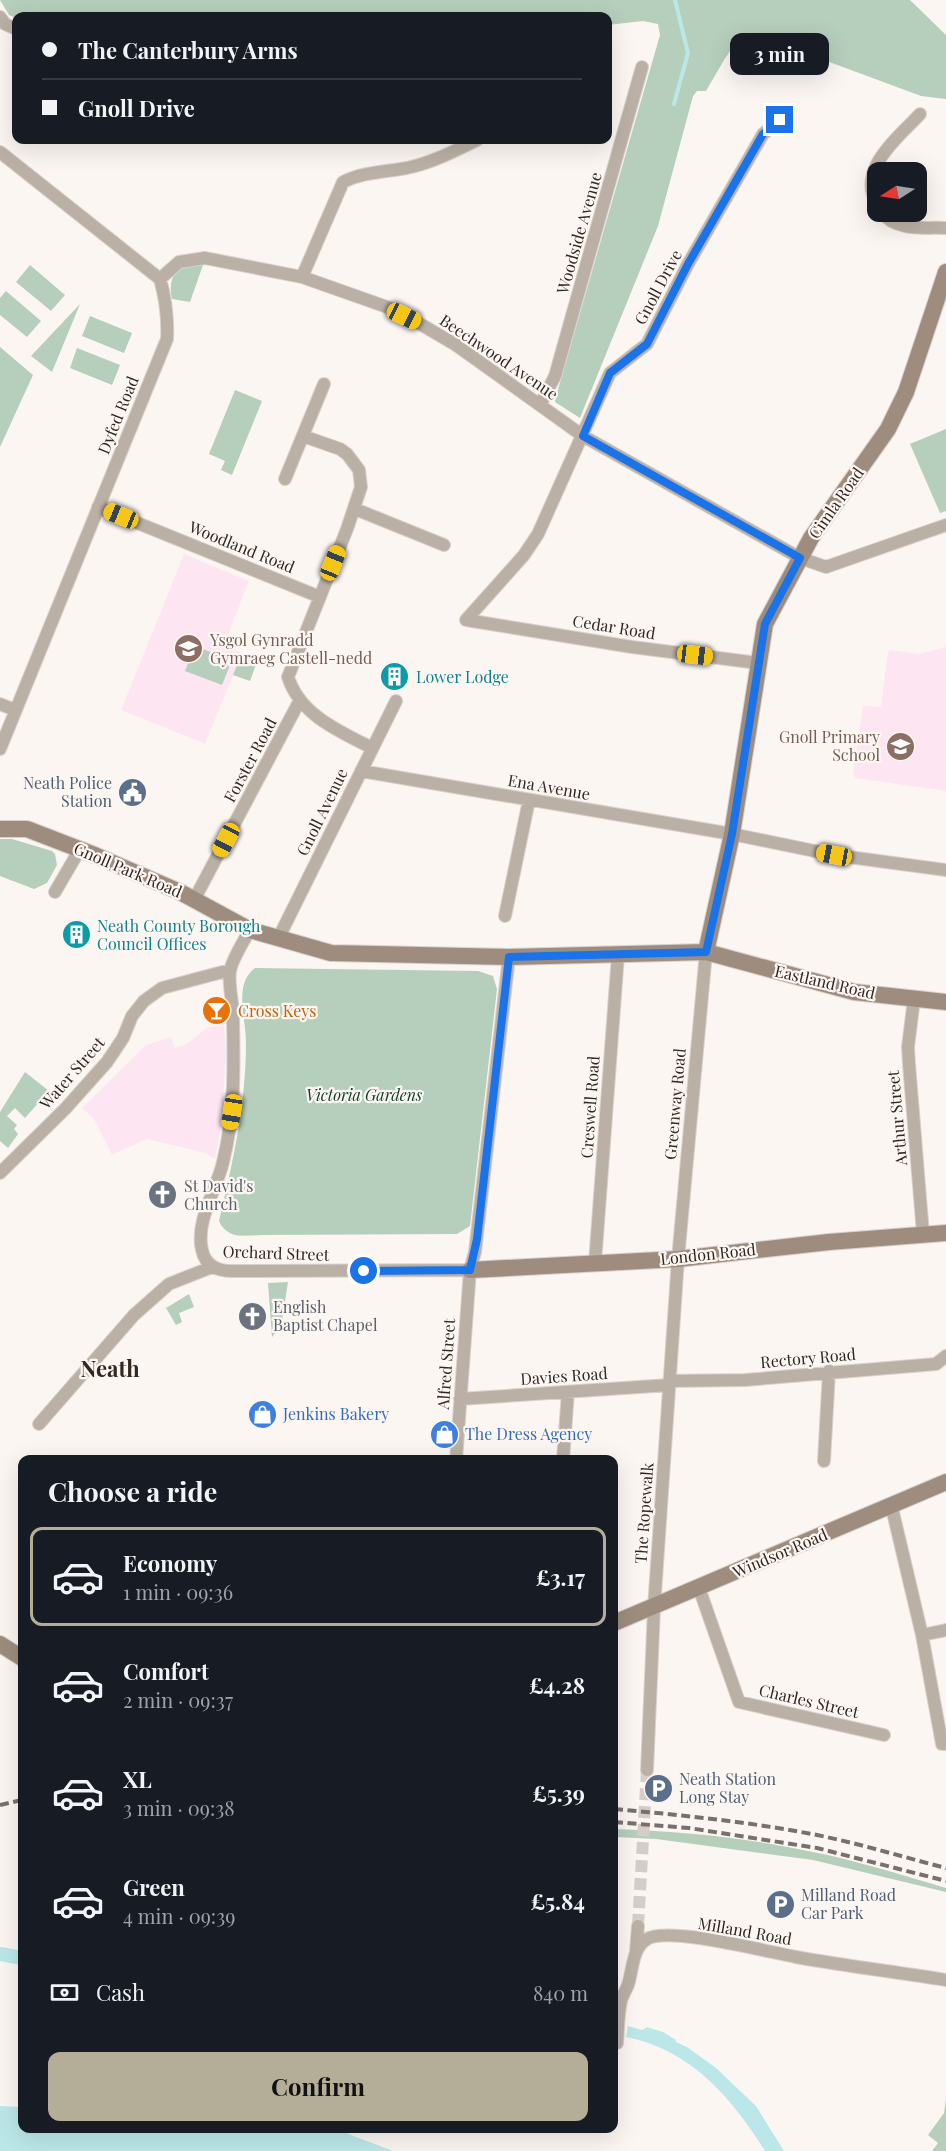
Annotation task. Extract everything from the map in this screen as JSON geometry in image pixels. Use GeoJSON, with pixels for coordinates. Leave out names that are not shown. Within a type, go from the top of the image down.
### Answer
{"type":"FeatureCollection","features":[{"type":"Feature","properties":{"kind":"main road","name":"Cimla Road"},"geometry":{"type":"LineString","coordinates":[[706,952],[732,834],[765,624],[811,538],[888,429],[906,392],[946,272]]}},
{"type":"Feature","properties":{"kind":"main road","name":"Gnoll Park Road"},"geometry":{"type":"LineString","coordinates":[[0,829],[27,829],[80,849],[195,900],[250,930]]}},
{"type":"Feature","properties":{"kind":"main road"},"geometry":{"type":"LineString","coordinates":[[250,930],[331,953],[509,957],[706,952]]}},
{"type":"Feature","properties":{"kind":"main road","name":"Eastland Road"},"geometry":{"type":"LineString","coordinates":[[706,952],[855,992],[946,1002]]}},
{"type":"Feature","properties":{"kind":"main road","name":"London Road"},"geometry":{"type":"LineString","coordinates":[[470,1270],[678,1259],[829,1242],[946,1233]]}},
{"type":"Feature","properties":{"kind":"main road","name":"Windsor Road"},"geometry":{"type":"LineString","coordinates":[[618,1622],[946,1482]]}},
{"type":"Feature","properties":{"kind":"main road"},"geometry":{"type":"LineString","coordinates":[[0,1644],[18,1655]]}},
{"type":"Feature","properties":{"kind":"street"},"geometry":{"type":"LineString","coordinates":[[0,17],[5,24],[12,27]]}},
{"type":"Feature","properties":{"kind":"street","name":"Woodside Avenue"},"geometry":{"type":"LineString","coordinates":[[540,405],[555,376],[642,67]]}},
{"type":"Feature","properties":{"kind":"street"},"geometry":{"type":"LineString","coordinates":[[878,162],[885,150],[920,114]]}},
{"type":"Feature","properties":{"kind":"street","name":"Gnoll Drive"},"geometry":{"type":"LineString","coordinates":[[583,436],[610,373],[647,344],[688,264],[763,134],[780,120]]}},
{"type":"Feature","properties":{"kind":"street"},"geometry":{"type":"LineString","coordinates":[[302,277],[343,182],[357,175],[428,162],[468,144]]}},
{"type":"Feature","properties":{"kind":"street"},"geometry":{"type":"LineString","coordinates":[[0,152],[160,279]]}},
{"type":"Feature","properties":{"kind":"street"},"geometry":{"type":"LineString","coordinates":[[894,222],[911,228],[946,228]]}},
{"type":"Feature","properties":{"kind":"street","name":"Beechwood Avenue"},"geometry":{"type":"LineString","coordinates":[[160,279],[179,262],[205,258],[302,277],[387,307],[422,324],[456,345],[583,436],[800,558],[826,567],[946,525]]}},
{"type":"Feature","properties":{"kind":"street","name":"Dyfed Road"},"geometry":{"type":"LineString","coordinates":[[0,749],[166,339],[168,317],[160,279]]}},
{"type":"Feature","properties":{"kind":"street"},"geometry":{"type":"LineString","coordinates":[[285,479],[324,384]]}},
{"type":"Feature","properties":{"kind":"street"},"geometry":{"type":"LineString","coordinates":[[303,436],[340,449],[356,464],[361,482],[355,509],[288,677],[291,688],[300,700],[325,724],[372,748]]}},
{"type":"Feature","properties":{"kind":"street","name":"Cedar Road"},"geometry":{"type":"LineString","coordinates":[[583,436],[538,534],[524,555],[466,620],[632,647],[758,663]]}},
{"type":"Feature","properties":{"kind":"street","name":"Woodland Road"},"geometry":{"type":"LineString","coordinates":[[98,507],[320,597]]}},
{"type":"Feature","properties":{"kind":"street"},"geometry":{"type":"LineString","coordinates":[[355,509],[444,545]]}},
{"type":"Feature","properties":{"kind":"street","name":"Forster Road"},"geometry":{"type":"LineString","coordinates":[[195,900],[300,700]]}},
{"type":"Feature","properties":{"kind":"street","name":"Gnoll Avenue"},"geometry":{"type":"LineString","coordinates":[[278,939],[396,701]]}},
{"type":"Feature","properties":{"kind":"street"},"geometry":{"type":"LineString","coordinates":[[0,704],[15,710]]}},
{"type":"Feature","properties":{"kind":"street","name":"Ena Avenue"},"geometry":{"type":"LineString","coordinates":[[361,771],[732,834],[834,855],[946,870]]}},
{"type":"Feature","properties":{"kind":"street"},"geometry":{"type":"LineString","coordinates":[[505,916],[528,800]]}},
{"type":"Feature","properties":{"kind":"street"},"geometry":{"type":"LineString","coordinates":[[55,892],[80,849]]}},
{"type":"Feature","properties":{"kind":"street"},"geometry":{"type":"LineString","coordinates":[[212,1267],[205,1260],[200,1238],[223,1162],[232,1112],[234,1072],[230,970],[250,930]]}},
{"type":"Feature","properties":{"kind":"street","name":"Greenway Road"},"geometry":{"type":"LineString","coordinates":[[678,1259],[706,952]]}},
{"type":"Feature","properties":{"kind":"street","name":"Creswell Road"},"geometry":{"type":"LineString","coordinates":[[595,1263],[618,955]]}},
{"type":"Feature","properties":{"kind":"street"},"geometry":{"type":"LineString","coordinates":[[470,1270],[477,1239],[509,957]]}},
{"type":"Feature","properties":{"kind":"street","name":"Water Street"},"geometry":{"type":"LineString","coordinates":[[0,1173],[65,1109],[107,1062],[123,1038],[132,1016],[144,1001],[162,988],[230,970]]}},
{"type":"Feature","properties":{"kind":"street","name":"Arthur Street"},"geometry":{"type":"LineString","coordinates":[[914,999],[908,1047],[923,1234]]}},
{"type":"Feature","properties":{"kind":"street","name":"The Ropewalk"},"geometry":{"type":"LineString","coordinates":[[647,1770],[654,1608],[678,1259]]}},
{"type":"Feature","properties":{"kind":"street","name":"Orchard Street"},"geometry":{"type":"LineString","coordinates":[[39,1424],[134,1315],[169,1284],[212,1267],[221,1271],[470,1270]]}},
{"type":"Feature","properties":{"kind":"street","name":"Alfred Street"},"geometry":{"type":"LineString","coordinates":[[456,1455],[470,1270]]}},
{"type":"Feature","properties":{"kind":"street","name":"Rectory Road"},"geometry":{"type":"LineString","coordinates":[[669,1383],[745,1380],[829,1371],[936,1364],[946,1356]]}},
{"type":"Feature","properties":{"kind":"street"},"geometry":{"type":"LineString","coordinates":[[824,1461],[829,1371]]}},
{"type":"Feature","properties":{"kind":"street","name":"Davies Road"},"geometry":{"type":"LineString","coordinates":[[460,1399],[669,1383]]}},
{"type":"Feature","properties":{"kind":"street"},"geometry":{"type":"LineString","coordinates":[[563,1455],[568,1392]]}},
{"type":"Feature","properties":{"kind":"street"},"geometry":{"type":"LineString","coordinates":[[891,1504],[922,1635],[944,1744]]}},
{"type":"Feature","properties":{"kind":"street","name":"Charles Street"},"geometry":{"type":"LineString","coordinates":[[699,1588],[739,1702],[884,1735]]}},
{"type":"Feature","properties":{"kind":"street"},"geometry":{"type":"LineString","coordinates":[[922,1635],[946,1630]]}},
{"type":"Feature","properties":{"kind":"street"},"geometry":{"type":"LineString","coordinates":[[618,2001],[627,1986],[636,1952],[638,1926]]}},
{"type":"Feature","properties":{"kind":"street","name":"Milland Road"},"geometry":{"type":"LineString","coordinates":[[636,1952],[649,1938],[657,1935],[669,1936],[946,1980]]}},
{"type":"Feature","properties":{"kind":"shaded area","name":"Ysgol Gynradd Gymraeg Castell-nedd"},"geometry":{"type":"Polygon","coordinates":[[[184,554],[249,581],[224,645],[242,653],[205,744],[121,710],[184,554]]]}},
{"type":"Feature","properties":{"kind":"shaded area","name":"Gnoll Primary School"},"geometry":{"type":"Polygon","coordinates":[[[946,647],[946,791],[855,778],[853,774],[863,706],[881,707],[888,652],[891,650],[919,654],[946,647]]]}},
{"type":"Feature","properties":{"kind":"shaded area"},"geometry":{"type":"Polygon","coordinates":[[[224,1025],[226,1055],[222,1120],[215,1159],[205,1153],[147,1139],[112,1155],[94,1119],[82,1108],[146,1045],[171,1037],[175,1048],[187,1044],[208,1027],[224,1025]]]}},
{"type":"Feature","properties":{"kind":"green space"},"geometry":{"type":"Polygon","coordinates":[[[0,0],[910,0],[946,35],[946,99],[921,96],[759,36],[750,44],[737,41],[706,91],[697,91],[693,96],[658,226],[580,418],[555,400],[660,35],[658,24],[643,21],[612,25],[612,12],[12,12],[12,16],[0,0]]]}},
{"type":"Feature","properties":{"kind":"green space"},"geometry":{"type":"Polygon","coordinates":[[[30,265],[65,295],[51,311],[16,282],[30,265]]]}},
{"type":"Feature","properties":{"kind":"green space"},"geometry":{"type":"Polygon","coordinates":[[[191,265],[203,265],[190,302],[172,299],[173,277],[180,269],[191,265]]]}},
{"type":"Feature","properties":{"kind":"green space"},"geometry":{"type":"Polygon","coordinates":[[[6,291],[41,321],[27,337],[0,315],[0,298],[6,291]]]}},
{"type":"Feature","properties":{"kind":"green space"},"geometry":{"type":"Polygon","coordinates":[[[80,304],[52,372],[31,356],[80,304]]]}},
{"type":"Feature","properties":{"kind":"green space"},"geometry":{"type":"Polygon","coordinates":[[[90,316],[132,333],[124,353],[82,336],[90,316]]]}},
{"type":"Feature","properties":{"kind":"green space"},"geometry":{"type":"Polygon","coordinates":[[[0,347],[33,375],[0,447],[0,347]]]}},
{"type":"Feature","properties":{"kind":"green space"},"geometry":{"type":"Polygon","coordinates":[[[77,348],[120,365],[112,385],[70,368],[77,348]]]}},
{"type":"Feature","properties":{"kind":"green space"},"geometry":{"type":"Polygon","coordinates":[[[235,390],[262,401],[232,475],[221,470],[225,461],[209,454],[235,390]]]}},
{"type":"Feature","properties":{"kind":"green space"},"geometry":{"type":"Polygon","coordinates":[[[946,429],[946,511],[940,513],[910,444],[946,429]]]}},
{"type":"Feature","properties":{"kind":"green space"},"geometry":{"type":"Polygon","coordinates":[[[195,646],[232,660],[222,685],[185,671],[195,646]]]}},
{"type":"Feature","properties":{"kind":"green space"},"geometry":{"type":"Polygon","coordinates":[[[242,653],[258,659],[250,681],[233,675],[242,653]]]}},
{"type":"Feature","properties":{"kind":"green space"},"geometry":{"type":"Polygon","coordinates":[[[0,839],[12,839],[52,851],[55,854],[57,865],[47,883],[34,889],[0,876],[0,839]]]}},
{"type":"Feature","properties":{"kind":"green space","name":"Victoria Gardens"},"geometry":{"type":"Polygon","coordinates":[[[255,968],[478,971],[493,976],[497,989],[470,1226],[457,1234],[248,1236],[231,1234],[222,1227],[219,1221],[234,1155],[244,1088],[246,1042],[242,992],[248,975],[255,968]]]}},
{"type":"Feature","properties":{"kind":"green space"},"geometry":{"type":"Polygon","coordinates":[[[25,1072],[49,1091],[25,1118],[15,1108],[7,1116],[17,1125],[14,1129],[18,1134],[8,1148],[0,1141],[0,1112],[25,1072]]]}},
{"type":"Feature","properties":{"kind":"green space"},"geometry":{"type":"Polygon","coordinates":[[[288,1282],[281,1327],[272,1337],[268,1283],[288,1282]]]}},
{"type":"Feature","properties":{"kind":"green space"},"geometry":{"type":"Polygon","coordinates":[[[189,1294],[194,1307],[179,1313],[182,1322],[176,1325],[166,1308],[189,1294]]]}},
{"type":"Feature","properties":{"kind":"green space"},"geometry":{"type":"Polygon","coordinates":[[[618,1829],[714,1836],[788,1847],[880,1868],[946,1888],[946,1892],[813,1860],[656,1839],[618,1837],[618,1829]]]}},
{"type":"Feature","properties":{"kind":"green space"},"geometry":{"type":"Polygon","coordinates":[[[946,2098],[946,2151],[932,2151],[938,2143],[928,2135],[944,2113],[946,2098]]]}},
{"type":"Feature","properties":{"kind":"water"},"geometry":{"type":"Polygon","coordinates":[[[628,2026],[642,2030],[647,2027],[663,2032],[716,2068],[756,2106],[784,2151],[765,2151],[738,2112],[707,2079],[670,2053],[649,2043],[626,2037],[628,2026]]]}},
{"type":"Feature","properties":{"kind":"water"},"geometry":{"type":"Polygon","coordinates":[[[0,2106],[18,2107],[18,2133],[347,2133],[393,2151],[0,2151],[0,2106]]]}},
{"type":"Feature","properties":{"kind":"waterway"},"geometry":{"type":"LineString","coordinates":[[674,104],[688,53],[675,0]]}},
{"type":"Feature","properties":{"kind":"waterway"},"geometry":{"type":"LineString","coordinates":[[0,1954],[18,1957]]}},
{"type":"Feature","properties":{"kind":"tunnel"},"geometry":{"type":"LineString","coordinates":[[638,1926],[647,1770]]}},
{"type":"Feature","properties":{"kind":"railway"},"geometry":{"type":"LineString","coordinates":[[0,1805],[18,1801]]}},
{"type":"Feature","properties":{"kind":"railway"},"geometry":{"type":"LineString","coordinates":[[618,1809],[716,1819],[792,1830],[850,1842],[946,1868]]}},
{"type":"Feature","properties":{"kind":"railway"},"geometry":{"type":"LineString","coordinates":[[618,1822],[689,1828],[817,1848],[946,1881]]}},
{"type":"Feature","properties":{"kind":"place","name":"Ysgol Gynradd Gymraeg Castell-nedd"},"geometry":{"type":"Point","coordinates":[189,649]}},
{"type":"Feature","properties":{"kind":"place","name":"Lower Lodge"},"geometry":{"type":"Point","coordinates":[395,677]}},
{"type":"Feature","properties":{"kind":"place","name":"Gnoll Primary School"},"geometry":{"type":"Point","coordinates":[901,746]}},
{"type":"Feature","properties":{"kind":"place","name":"Neath Police Station"},"geometry":{"type":"Point","coordinates":[133,792]}},
{"type":"Feature","properties":{"kind":"place","name":"Neath County Borough Council Offices"},"geometry":{"type":"Point","coordinates":[76,935]}},
{"type":"Feature","properties":{"kind":"place","name":"Cross Keys"},"geometry":{"type":"Point","coordinates":[217,1011]}},
{"type":"Feature","properties":{"kind":"place","name":"St David's Church"},"geometry":{"type":"Point","coordinates":[163,1195]}},
{"type":"Feature","properties":{"kind":"place","name":"English Baptist Chapel"},"geometry":{"type":"Point","coordinates":[252,1316]}},
{"type":"Feature","properties":{"kind":"place","name":"Jenkins Bakery"},"geometry":{"type":"Point","coordinates":[262,1414]}},
{"type":"Feature","properties":{"kind":"place","name":"The Dress Agency"},"geometry":{"type":"Point","coordinates":[444,1434]}},
{"type":"Feature","properties":{"kind":"place","name":"Neath Station Long Stay"},"geometry":{"type":"Point","coordinates":[658,1788]}},
{"type":"Feature","properties":{"kind":"place","name":"Milland Road Car Park"},"geometry":{"type":"Point","coordinates":[780,1904]}},
{"type":"Feature","properties":{"kind":"district","name":"Neath"},"geometry":{"type":"Point","coordinates":[110,1369]}},
{"type":"Feature","properties":{"kind":"route"},"geometry":{"type":"LineString","coordinates":[[364,1271],[470,1270],[476,1252],[509,957],[706,952],[732,834],[765,624],[800,558],[583,436],[610,373],[647,344],[688,264],[763,134],[780,120]]}}]}
